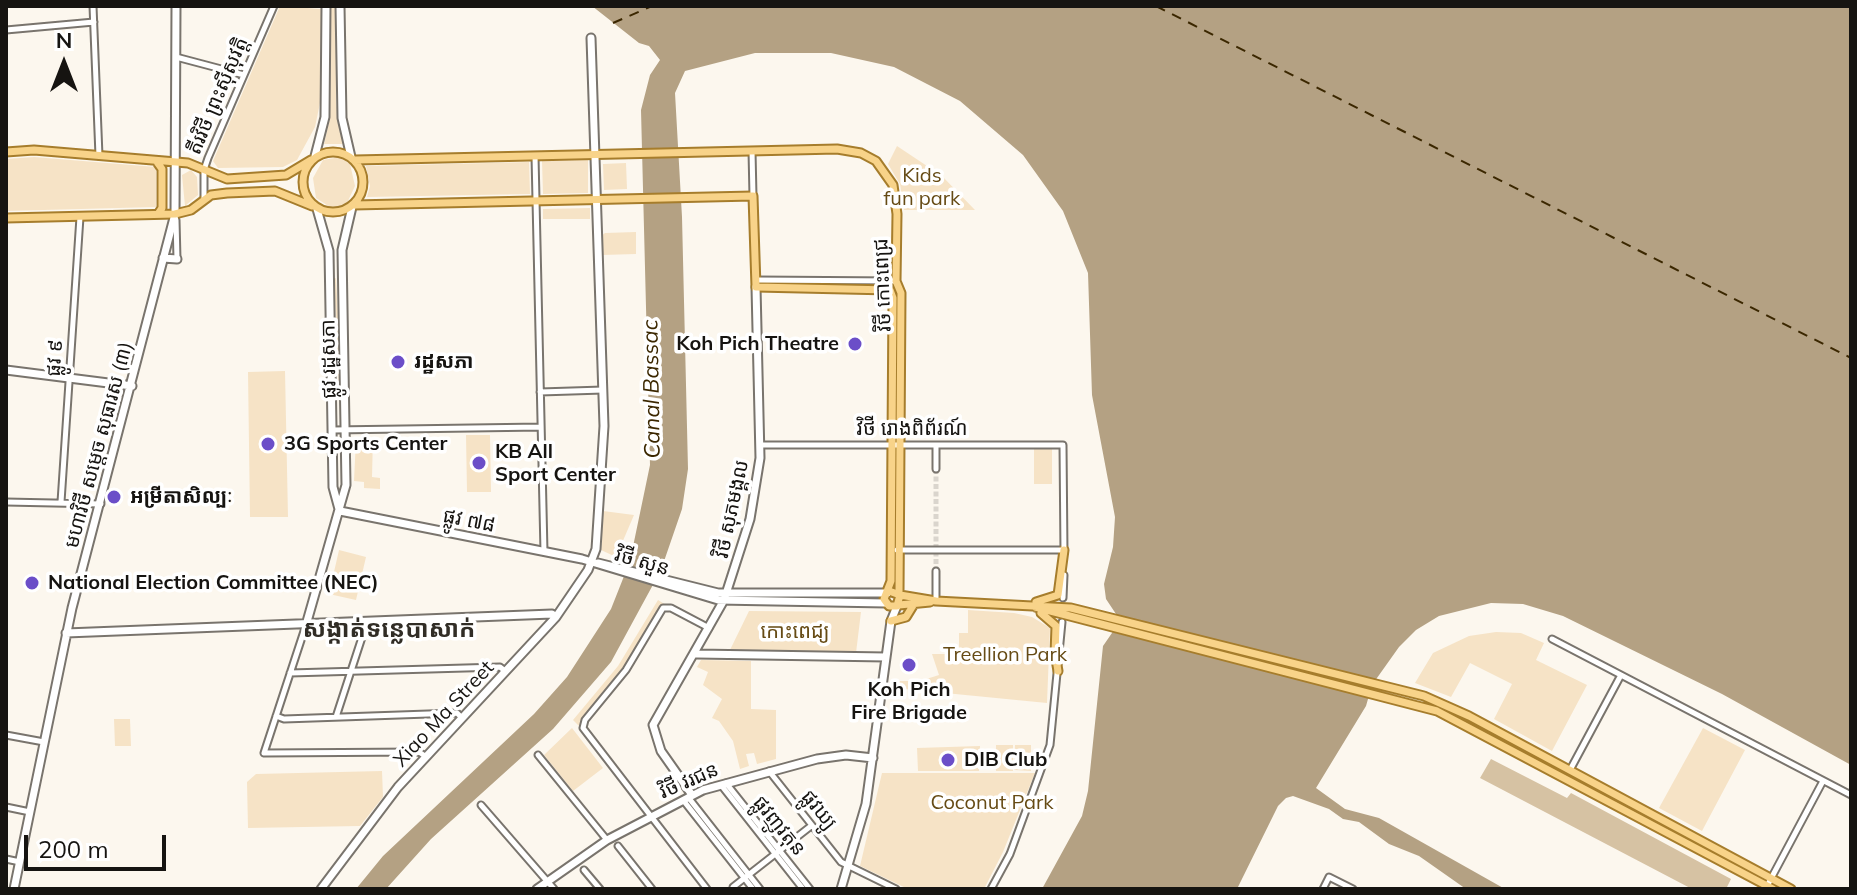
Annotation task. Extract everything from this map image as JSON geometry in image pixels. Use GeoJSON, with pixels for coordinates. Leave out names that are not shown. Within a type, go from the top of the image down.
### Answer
{"type":"FeatureCollection","features":[{"type":"Feature","properties":{"kind":"main road","name":"មហាវិថី សម្តេច សុធារស (៣)"},"geometry":{"type":"LineString","coordinates":[[14,889],[66,633],[175,214],[176,6]]}},
{"type":"Feature","properties":{"kind":"main road"},"geometry":{"type":"LineString","coordinates":[[314,207],[305,184],[325,117],[326,6]]}},
{"type":"Feature","properties":{"kind":"main road"},"geometry":{"type":"LineString","coordinates":[[340,6],[342,118],[362,183],[353,206]]}},
{"type":"Feature","properties":{"kind":"main road"},"geometry":{"type":"LineString","coordinates":[[591,38],[603,390],[596,549],[592,562]]}},
{"type":"Feature","properties":{"kind":"main road"},"geometry":{"type":"LineString","coordinates":[[6,152],[34,150],[192,164],[221,179],[286,175],[333,150],[353,159]]}},
{"type":"Feature","properties":{"kind":"main road","name":"វិថី កោះពេជ្រ"},"geometry":{"type":"LineString","coordinates":[[353,159],[698,150],[844,150],[876,161],[887,173],[895,193],[896,281],[901,293],[896,445],[897,605]]}},
{"type":"Feature","properties":{"kind":"main road"},"geometry":{"type":"LineString","coordinates":[[156,162],[162,169],[162,208],[156,215]]}},
{"type":"Feature","properties":{"kind":"main road"},"geometry":{"type":"LineString","coordinates":[[6,218],[175,214],[191,210],[220,193],[275,191],[335,215],[353,206],[753,196]]}},
{"type":"Feature","properties":{"kind":"main road","name":"វិថី សុភមង្គល"},"geometry":{"type":"LineString","coordinates":[[688,797],[656,742],[653,725],[697,654],[726,596],[753,505],[760,445],[753,196]]}},
{"type":"Feature","properties":{"kind":"main road","name":"ផ្លូវ រដ្ឋសភា"},"geometry":{"type":"LineString","coordinates":[[306,625],[346,485],[342,250],[353,206]]}},
{"type":"Feature","properties":{"kind":"main road","name":"ផ្លូវ រដ្ឋសភា"},"geometry":{"type":"LineString","coordinates":[[314,207],[329,251],[333,487],[340,511]]}},
{"type":"Feature","properties":{"kind":"main road"},"geometry":{"type":"LineString","coordinates":[[163,258],[177,259]]}},
{"type":"Feature","properties":{"kind":"main road"},"geometry":{"type":"LineString","coordinates":[[756,284],[890,290]]}},
{"type":"Feature","properties":{"kind":"main road","name":"វិថី កោះពេជ្រ"},"geometry":{"type":"LineString","coordinates":[[890,290],[893,298],[896,445]]}},
{"type":"Feature","properties":{"kind":"main road"},"geometry":{"type":"LineString","coordinates":[[6,370],[132,386]]}},
{"type":"Feature","properties":{"kind":"main road","name":"ផ្លូវ ៧៨"},"geometry":{"type":"LineString","coordinates":[[340,511],[592,562]]}},
{"type":"Feature","properties":{"kind":"main road","name":"វិថី កោះពេជ្រ"},"geometry":{"type":"LineString","coordinates":[[887,604],[895,550]]}},
{"type":"Feature","properties":{"kind":"main road"},"geometry":{"type":"LineString","coordinates":[[1026,604],[1058,595],[1064,550]]}},
{"type":"Feature","properties":{"kind":"main road","name":"វិថី សួន"},"geometry":{"type":"LineString","coordinates":[[592,562],[726,596],[887,604]]}},
{"type":"Feature","properties":{"kind":"main road","name":"Xiao Ma Street"},"geometry":{"type":"LineString","coordinates":[[321,889],[359,835],[425,756],[556,617],[592,562]]}},
{"type":"Feature","properties":{"kind":"main road"},"geometry":{"type":"LineString","coordinates":[[888,592],[936,601],[1026,604],[1077,610],[1414,693],[1455,708],[1570,770],[1770,885]]}},
{"type":"Feature","properties":{"kind":"main road","name":"វិថី សួន"},"geometry":{"type":"LineString","coordinates":[[726,596],[888,592]]}},
{"type":"Feature","properties":{"kind":"main road"},"geometry":{"type":"LineString","coordinates":[[891,621],[887,604],[936,601]]}},
{"type":"Feature","properties":{"kind":"main road"},"geometry":{"type":"LineString","coordinates":[[891,621],[906,617],[914,604]]}},
{"type":"Feature","properties":{"kind":"main road"},"geometry":{"type":"LineString","coordinates":[[1026,604],[1075,620],[1411,703],[1466,724],[1770,885],[1791,889]]}},
{"type":"Feature","properties":{"kind":"main road"},"geometry":{"type":"LineString","coordinates":[[1026,604],[1055,624],[1058,671]]}},
{"type":"Feature","properties":{"kind":"main road"},"geometry":{"type":"LineString","coordinates":[[841,889],[862,825],[891,621],[897,605]]}},
{"type":"Feature","properties":{"kind":"main road"},"geometry":{"type":"LineString","coordinates":[[66,633],[552,614],[556,617]]}},
{"type":"Feature","properties":{"kind":"main road"},"geometry":{"type":"LineString","coordinates":[[697,654],[886,657]]}},
{"type":"Feature","properties":{"kind":"main road","name":"វិថី វរជន"},"geometry":{"type":"LineString","coordinates":[[537,889],[546,886],[607,840],[649,816],[723,783],[838,756],[873,758]]}},
{"type":"Feature","properties":{"kind":"street"},"geometry":{"type":"LineString","coordinates":[[93,6],[99,156]]}},
{"type":"Feature","properties":{"kind":"street","name":"តីរវិថី ព្រះស៊ីសុវត្តិ"},"geometry":{"type":"LineString","coordinates":[[204,200],[204,170],[274,6]]}},
{"type":"Feature","properties":{"kind":"street"},"geometry":{"type":"LineString","coordinates":[[6,30],[94,22]]}},
{"type":"Feature","properties":{"kind":"street"},"geometry":{"type":"LineString","coordinates":[[176,57],[244,75]]}},
{"type":"Feature","properties":{"kind":"street","name":"វិថី សុភមង្គល"},"geometry":{"type":"LineString","coordinates":[[752,150],[753,196]]}},
{"type":"Feature","properties":{"kind":"street"},"geometry":{"type":"LineString","coordinates":[[535,155],[544,552]]}},
{"type":"Feature","properties":{"kind":"street"},"geometry":{"type":"LineString","coordinates":[[175,214],[177,259]]}},
{"type":"Feature","properties":{"kind":"street","name":"ផ្លូវ ៩"},"geometry":{"type":"LineString","coordinates":[[61,502],[80,217]]}},
{"type":"Feature","properties":{"kind":"street"},"geometry":{"type":"LineString","coordinates":[[756,284],[896,281]]}},
{"type":"Feature","properties":{"kind":"street"},"geometry":{"type":"LineString","coordinates":[[890,290],[896,281]]}},
{"type":"Feature","properties":{"kind":"street"},"geometry":{"type":"LineString","coordinates":[[540,392],[603,390]]}},
{"type":"Feature","properties":{"kind":"street"},"geometry":{"type":"LineString","coordinates":[[333,430],[541,427]]}},
{"type":"Feature","properties":{"kind":"street","name":"វិថី រោងពិព័រណ៍"},"geometry":{"type":"LineString","coordinates":[[760,445],[1063,445],[1064,550]]}},
{"type":"Feature","properties":{"kind":"street"},"geometry":{"type":"LineString","coordinates":[[936,445],[936,469]]}},
{"type":"Feature","properties":{"kind":"street"},"geometry":{"type":"LineString","coordinates":[[6,502],[101,504]]}},
{"type":"Feature","properties":{"kind":"street"},"geometry":{"type":"LineString","coordinates":[[895,550],[1064,550],[1063,598]]}},
{"type":"Feature","properties":{"kind":"street"},"geometry":{"type":"LineString","coordinates":[[936,571],[936,601]]}},
{"type":"Feature","properties":{"kind":"street"},"geometry":{"type":"LineString","coordinates":[[707,889],[585,735],[585,720],[626,670],[663,608],[671,608],[710,629]]}},
{"type":"Feature","properties":{"kind":"street"},"geometry":{"type":"LineString","coordinates":[[336,717],[367,622]]}},
{"type":"Feature","properties":{"kind":"street"},"geometry":{"type":"LineString","coordinates":[[991,889],[1010,854],[1050,745],[1062,622]]}},
{"type":"Feature","properties":{"kind":"street"},"geometry":{"type":"LineString","coordinates":[[306,625],[264,753],[419,752],[425,756]]}},
{"type":"Feature","properties":{"kind":"street"},"geometry":{"type":"LineString","coordinates":[[1552,639],[1851,795]]}},
{"type":"Feature","properties":{"kind":"street"},"geometry":{"type":"LineString","coordinates":[[290,673],[500,667],[505,671]]}},
{"type":"Feature","properties":{"kind":"street"},"geometry":{"type":"LineString","coordinates":[[1570,770],[1621,675]]}},
{"type":"Feature","properties":{"kind":"street"},"geometry":{"type":"LineString","coordinates":[[276,716],[457,713],[462,718]]}},
{"type":"Feature","properties":{"kind":"street"},"geometry":{"type":"LineString","coordinates":[[6,735],[44,742]]}},
{"type":"Feature","properties":{"kind":"street"},"geometry":{"type":"LineString","coordinates":[[538,755],[607,840]]}},
{"type":"Feature","properties":{"kind":"street","name":"ផ្លូវឃ្យូ"},"geometry":{"type":"LineString","coordinates":[[769,770],[841,862],[896,889]]}},
{"type":"Feature","properties":{"kind":"street"},"geometry":{"type":"LineString","coordinates":[[1770,885],[1823,781]]}},
{"type":"Feature","properties":{"kind":"street","name":"ផ្លូវញូវតុន"},"geometry":{"type":"LineString","coordinates":[[723,783],[803,889]]}},
{"type":"Feature","properties":{"kind":"street"},"geometry":{"type":"LineString","coordinates":[[688,797],[753,889]]}},
{"type":"Feature","properties":{"kind":"street"},"geometry":{"type":"LineString","coordinates":[[481,805],[546,886],[554,889]]}},
{"type":"Feature","properties":{"kind":"street"},"geometry":{"type":"LineString","coordinates":[[6,807],[31,812]]}},
{"type":"Feature","properties":{"kind":"street"},"geometry":{"type":"LineString","coordinates":[[733,887],[811,826]]}},
{"type":"Feature","properties":{"kind":"street"},"geometry":{"type":"LineString","coordinates":[[618,846],[652,889]]}},
{"type":"Feature","properties":{"kind":"street","name":"ផ្លូវញូវតុន"},"geometry":{"type":"LineString","coordinates":[[777,853],[810,889]]}},
{"type":"Feature","properties":{"kind":"street"},"geometry":{"type":"LineString","coordinates":[[6,859],[20,862]]}},
{"type":"Feature","properties":{"kind":"street"},"geometry":{"type":"LineString","coordinates":[[584,870],[600,889]]}},
{"type":"Feature","properties":{"kind":"street"},"geometry":{"type":"LineString","coordinates":[[747,877],[760,889]]}},
{"type":"Feature","properties":{"kind":"street"},"geometry":{"type":"LineString","coordinates":[[1323,889],[1329,877],[1353,889]]}},
{"type":"Feature","properties":{"kind":"green space"},"geometry":{"type":"Polygon","coordinates":[[[280,6],[321,9],[321,98],[315,127],[297,160],[283,167],[218,168],[213,161],[280,6]]]}},
{"type":"Feature","properties":{"kind":"green space"},"geometry":{"type":"Polygon","coordinates":[[[330,7],[336,7],[336,101],[343,144],[324,144],[330,118],[330,7]]]}},
{"type":"Feature","properties":{"kind":"green space","name":"Kids fun park"},"geometry":{"type":"Polygon","coordinates":[[[897,146],[942,176],[975,210],[904,210],[900,184],[888,164],[897,146]]]}},
{"type":"Feature","properties":{"kind":"green space"},"geometry":{"type":"Polygon","coordinates":[[[34,157],[156,167],[156,207],[6,211],[6,159],[34,157]]]}},
{"type":"Feature","properties":{"kind":"green space"},"geometry":{"type":"Polygon","coordinates":[[[340,157],[350,164],[355,186],[347,203],[333,209],[316,198],[313,178],[323,160],[340,157]]]}},
{"type":"Feature","properties":{"kind":"green space"},"geometry":{"type":"Polygon","coordinates":[[[588,160],[588,193],[543,194],[542,161],[588,160]]]}},
{"type":"Feature","properties":{"kind":"green space"},"geometry":{"type":"Polygon","coordinates":[[[529,162],[530,194],[367,197],[370,186],[366,166],[529,162]]]}},
{"type":"Feature","properties":{"kind":"green space"},"geometry":{"type":"Polygon","coordinates":[[[626,163],[627,189],[604,190],[603,164],[626,163]]]}},
{"type":"Feature","properties":{"kind":"green space"},"geometry":{"type":"Polygon","coordinates":[[[191,170],[197,177],[198,195],[185,206],[182,175],[191,170]]]}},
{"type":"Feature","properties":{"kind":"green space"},"geometry":{"type":"Polygon","coordinates":[[[590,208],[590,219],[543,219],[543,209],[590,208]]]}},
{"type":"Feature","properties":{"kind":"green space"},"geometry":{"type":"Polygon","coordinates":[[[636,232],[636,254],[602,255],[601,236],[605,233],[636,232]]]}},
{"type":"Feature","properties":{"kind":"green space"},"geometry":{"type":"Polygon","coordinates":[[[334,279],[342,385],[339,389],[334,279]]]}},
{"type":"Feature","properties":{"kind":"green space","name":"3G Sports Center"},"geometry":{"type":"Polygon","coordinates":[[[285,371],[288,517],[250,517],[248,372],[285,371]]]}},
{"type":"Feature","properties":{"kind":"green space","name":"KB All Sport Center"},"geometry":{"type":"Polygon","coordinates":[[[466,435],[490,435],[491,492],[467,492],[466,435]]]}},
{"type":"Feature","properties":{"kind":"green space"},"geometry":{"type":"Polygon","coordinates":[[[373,437],[372,477],[380,478],[380,489],[364,488],[364,482],[354,481],[356,439],[373,437]]]}},
{"type":"Feature","properties":{"kind":"green space"},"geometry":{"type":"Polygon","coordinates":[[[1034,449],[1052,449],[1052,484],[1034,484],[1034,449]]]}},
{"type":"Feature","properties":{"kind":"green space"},"geometry":{"type":"Polygon","coordinates":[[[603,511],[634,515],[616,557],[601,550],[603,511]]]}},
{"type":"Feature","properties":{"kind":"green space"},"geometry":{"type":"Polygon","coordinates":[[[339,550],[366,557],[356,600],[329,594],[339,550]]]}},
{"type":"Feature","properties":{"kind":"green space"},"geometry":{"type":"Polygon","coordinates":[[[658,600],[671,608],[665,607],[581,728],[573,720],[618,666],[658,600]]]}},
{"type":"Feature","properties":{"kind":"green space","name":"Treellion Park"},"geometry":{"type":"Polygon","coordinates":[[[968,610],[1014,613],[1032,617],[1050,628],[1047,703],[894,688],[894,681],[920,681],[939,675],[932,654],[959,654],[959,633],[968,633],[968,610]]]}},
{"type":"Feature","properties":{"kind":"green space","name":"កោះពេជ្យ"},"geometry":{"type":"Polygon","coordinates":[[[749,611],[861,612],[856,653],[729,652],[749,611]]]}},
{"type":"Feature","properties":{"kind":"green space"},"geometry":{"type":"Polygon","coordinates":[[[1496,632],[1521,633],[1544,643],[1536,660],[1587,685],[1552,751],[1494,719],[1512,684],[1470,663],[1451,697],[1415,683],[1433,653],[1469,636],[1496,632]]]}},
{"type":"Feature","properties":{"kind":"green space"},"geometry":{"type":"Polygon","coordinates":[[[701,660],[751,661],[751,709],[776,710],[776,759],[757,764],[754,753],[746,754],[749,766],[740,769],[733,741],[719,721],[712,718],[722,699],[703,685],[708,672],[697,667],[701,660]]]}},
{"type":"Feature","properties":{"kind":"green space"},"geometry":{"type":"Polygon","coordinates":[[[114,719],[130,719],[131,746],[115,746],[114,719]]]}},
{"type":"Feature","properties":{"kind":"green space"},"geometry":{"type":"Polygon","coordinates":[[[572,728],[603,768],[573,791],[544,755],[572,728]]]}},
{"type":"Feature","properties":{"kind":"green space"},"geometry":{"type":"Polygon","coordinates":[[[1703,728],[1745,750],[1702,831],[1659,808],[1703,728]]]}},
{"type":"Feature","properties":{"kind":"green space"},"geometry":{"type":"Polygon","coordinates":[[[996,745],[1013,745],[1013,771],[996,771],[996,745]]]}},
{"type":"Feature","properties":{"kind":"green space"},"geometry":{"type":"Polygon","coordinates":[[[1015,745],[1031,745],[1031,771],[1014,770],[1015,745]]]}},
{"type":"Feature","properties":{"kind":"green space","name":"DIB Club"},"geometry":{"type":"Polygon","coordinates":[[[980,746],[979,771],[918,771],[917,748],[980,746]]]}},
{"type":"Feature","properties":{"kind":"green space"},"geometry":{"type":"Polygon","coordinates":[[[382,771],[383,797],[360,826],[248,828],[247,782],[256,774],[382,771]]]}},
{"type":"Feature","properties":{"kind":"green space","name":"Coconut Park"},"geometry":{"type":"Polygon","coordinates":[[[882,773],[1035,773],[1003,852],[984,889],[908,889],[860,866],[882,773]]]}},
{"type":"Feature","properties":{"kind":"shaded area"},"geometry":{"type":"Polygon","coordinates":[[[1491,759],[1567,798],[1571,793],[1731,879],[1726,889],[1692,889],[1480,778],[1491,759]]]}},
{"type":"Feature","properties":{"kind":"water","name":"Canal Bassac"},"geometry":{"type":"Polygon","coordinates":[[[592,6],[1851,6],[1851,765],[1722,694],[1563,616],[1523,604],[1491,603],[1439,616],[1416,630],[1399,647],[1372,685],[1366,706],[1316,788],[1345,809],[1379,818],[1505,889],[1466,889],[1419,856],[1389,844],[1359,822],[1343,819],[1329,809],[1293,796],[1278,806],[1237,889],[1042,889],[1082,816],[1088,791],[1103,646],[1112,633],[1116,614],[1106,599],[1104,584],[1113,547],[1115,517],[1092,395],[1088,273],[1063,211],[1023,155],[960,101],[894,67],[831,53],[755,53],[685,71],[675,93],[682,217],[688,469],[682,509],[661,570],[611,662],[553,729],[431,839],[386,889],[356,889],[383,856],[534,714],[567,677],[611,609],[630,561],[650,465],[641,110],[650,75],[660,60],[649,46],[639,43],[592,6]]]}},
{"type":"Feature","properties":{"kind":"pier"},"geometry":{"type":"Polygon","coordinates":[[[1112,615],[1380,681],[1372,697],[1108,631],[1112,615]]]}},
{"type":"Feature","properties":{"kind":"ferry route"},"geometry":{"type":"LineString","coordinates":[[613,23],[652,6]]}},
{"type":"Feature","properties":{"kind":"ferry route"},"geometry":{"type":"LineString","coordinates":[[1156,6],[1851,358]]}},
{"type":"Feature","properties":{"kind":"tunnel"},"geometry":{"type":"LineString","coordinates":[[936,469],[936,571]]}},
{"type":"Feature","properties":{"kind":"place","name":"Koh Pich Theatre"},"geometry":{"type":"Point","coordinates":[855,344]}},
{"type":"Feature","properties":{"kind":"place","name":"រដ្ឋសភា"},"geometry":{"type":"Point","coordinates":[398,362]}},
{"type":"Feature","properties":{"kind":"place","name":"3G Sports Center"},"geometry":{"type":"Point","coordinates":[268,444]}},
{"type":"Feature","properties":{"kind":"place","name":"KB All Sport Center"},"geometry":{"type":"Point","coordinates":[479,463]}},
{"type":"Feature","properties":{"kind":"place","name":"អម្រីតាសិល្បៈ"},"geometry":{"type":"Point","coordinates":[114,497]}},
{"type":"Feature","properties":{"kind":"place","name":"National Election Committee (NEC)"},"geometry":{"type":"Point","coordinates":[32,583]}},
{"type":"Feature","properties":{"kind":"place","name":"Koh Pich Fire Brigade"},"geometry":{"type":"Point","coordinates":[909,665]}},
{"type":"Feature","properties":{"kind":"place","name":"DIB Club"},"geometry":{"type":"Point","coordinates":[948,760]}},
{"type":"Feature","properties":{"kind":"district","name":"សង្កាត់ទន្លេបាសាក់"},"geometry":{"type":"Point","coordinates":[389,630]}}]}
